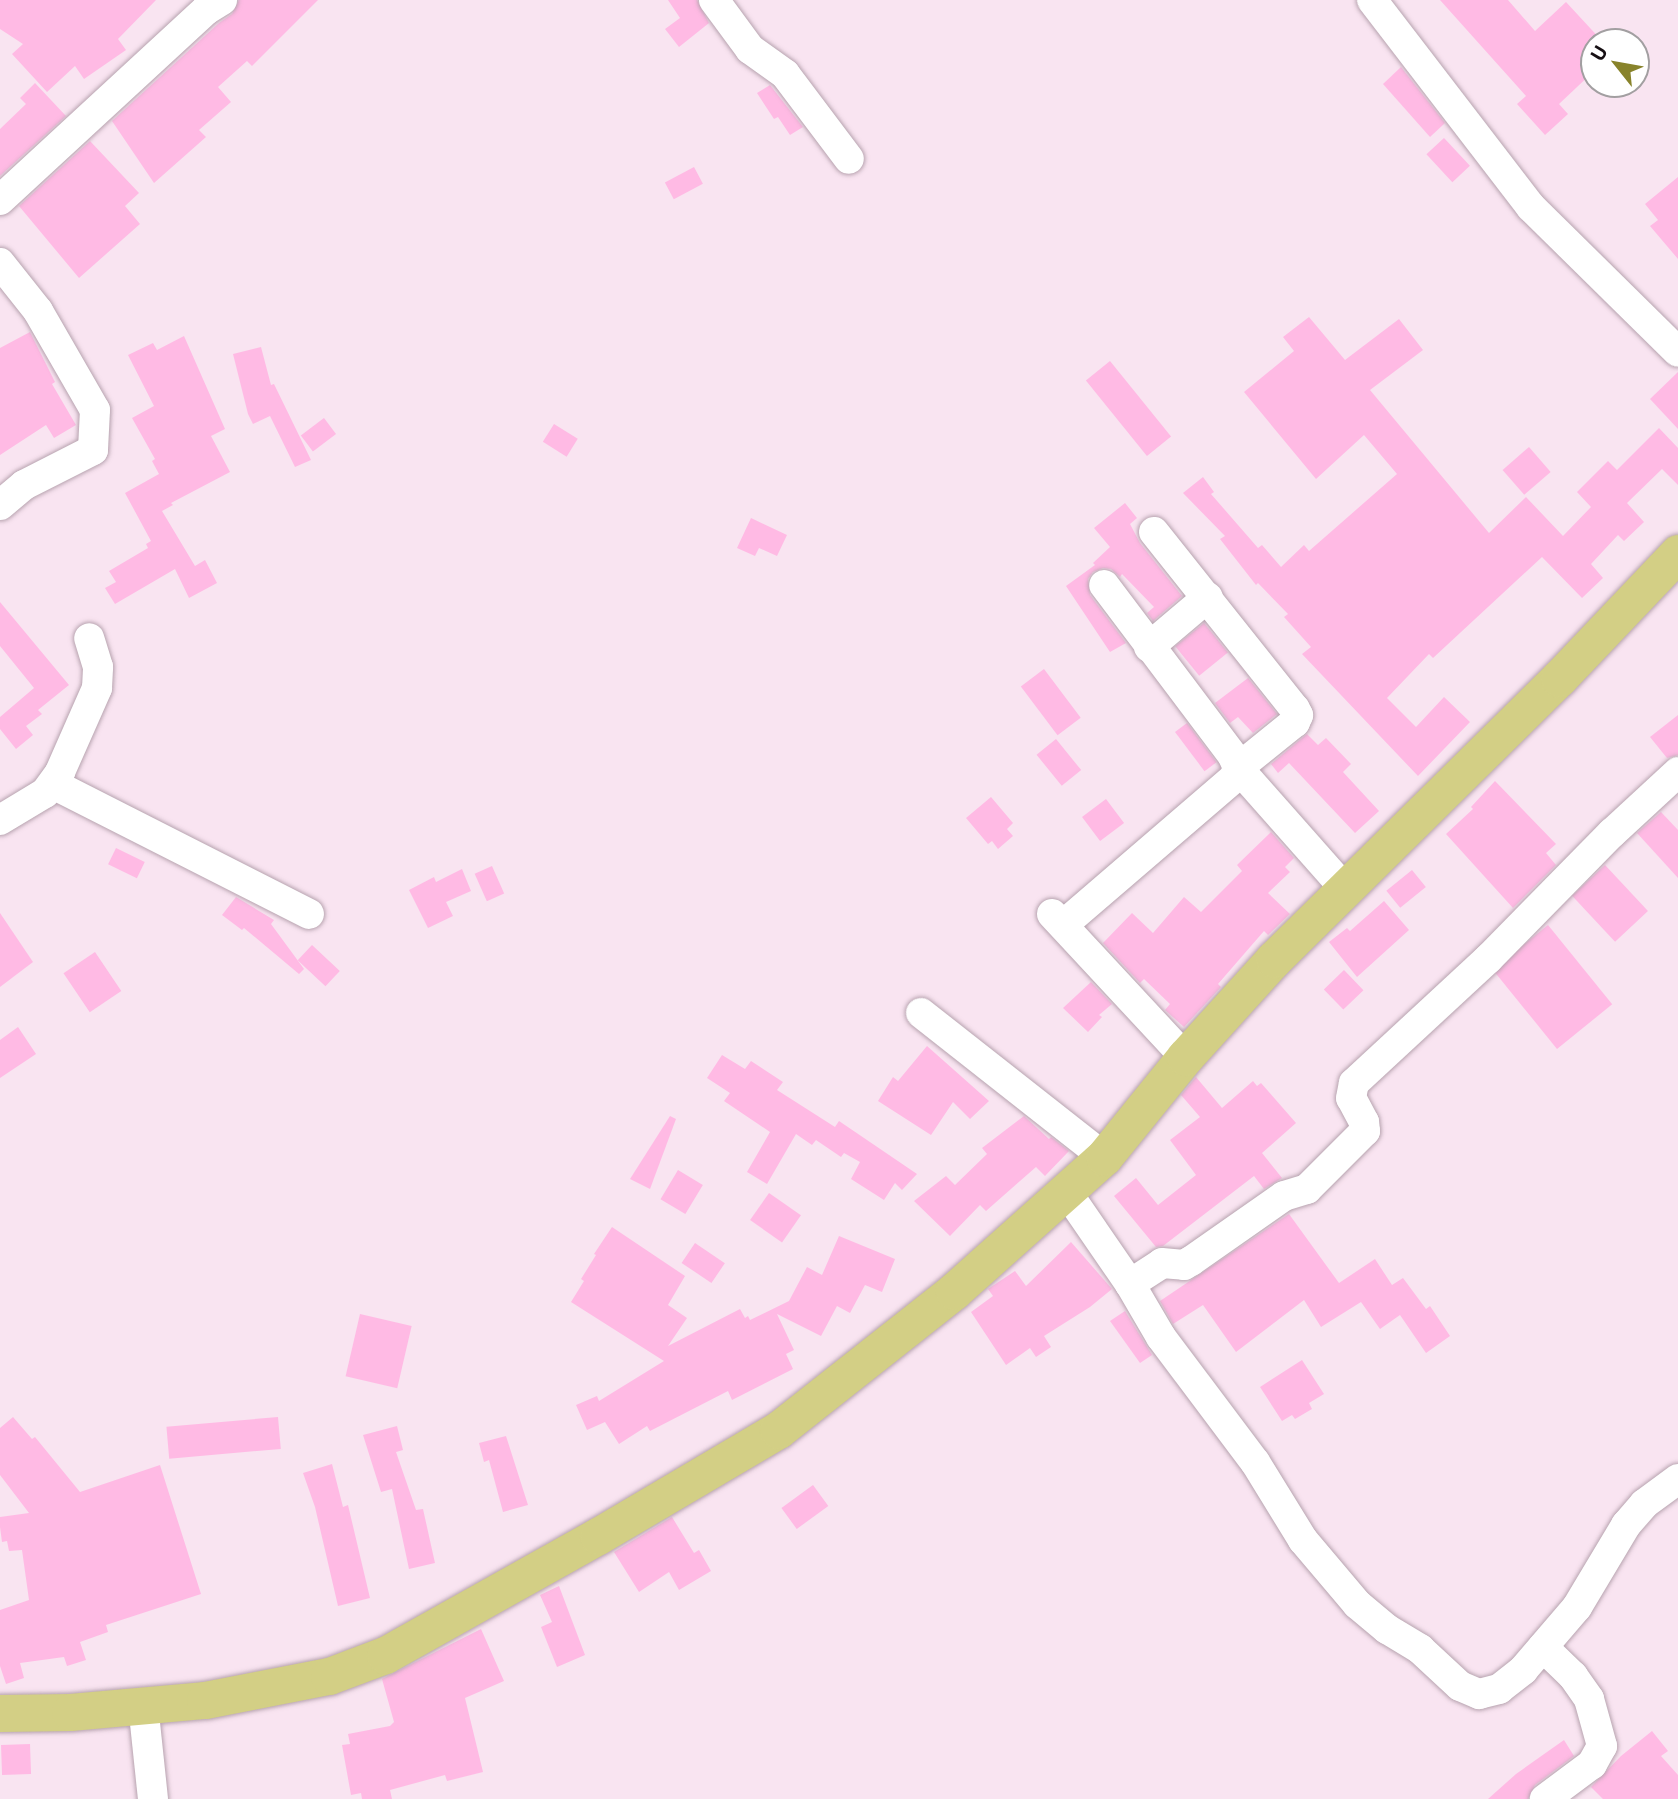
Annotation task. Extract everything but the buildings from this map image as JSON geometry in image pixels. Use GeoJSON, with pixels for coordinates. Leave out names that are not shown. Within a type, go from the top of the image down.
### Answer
{"type":"FeatureCollection","features":[{"type":"Feature","properties":{"kind":"main road"},"geometry":{"type":"LineString","coordinates":[[0,1713],[70,1712],[205,1700],[329,1676],[385,1655],[778,1430],[954,1291],[1104,1157],[1185,1057],[1274,959],[1559,678],[1678,553]]}},
{"type":"Feature","properties":{"kind":"street"},"geometry":{"type":"LineString","coordinates":[[0,200],[206,10],[222,0]]}},
{"type":"Feature","properties":{"kind":"street"},"geometry":{"type":"LineString","coordinates":[[714,0],[746,44],[785,74],[849,159]]}},
{"type":"Feature","properties":{"kind":"street"},"geometry":{"type":"LineString","coordinates":[[1372,0],[1531,207],[1678,352]]}},
{"type":"Feature","properties":{"kind":"street"},"geometry":{"type":"LineString","coordinates":[[0,263],[38,311],[95,410],[93,450],[24,485],[0,505]]}},
{"type":"Feature","properties":{"kind":"street"},"geometry":{"type":"LineString","coordinates":[[1154,532],[1208,597],[1298,715],[1295,722],[1238,768],[1234,778],[1058,920],[1185,1057]]}},
{"type":"Feature","properties":{"kind":"street"},"geometry":{"type":"LineString","coordinates":[[1104,586],[1233,756],[1238,768],[1345,889]]}},
{"type":"Feature","properties":{"kind":"street"},"geometry":{"type":"LineString","coordinates":[[1149,647],[1208,597]]}},
{"type":"Feature","properties":{"kind":"street"},"geometry":{"type":"LineString","coordinates":[[0,820],[34,802],[53,784],[97,688],[98,667],[89,638]]}},
{"type":"Feature","properties":{"kind":"street"},"geometry":{"type":"LineString","coordinates":[[1130,1284],[1162,1263],[1184,1265],[1284,1196],[1307,1189],[1365,1131],[1364,1122],[1351,1098],[1354,1083],[1488,959],[1612,833],[1678,772]]}},
{"type":"Feature","properties":{"kind":"street"},"geometry":{"type":"LineString","coordinates":[[53,784],[309,914]]}},
{"type":"Feature","properties":{"kind":"street"},"geometry":{"type":"LineString","coordinates":[[921,1013],[1104,1157]]}},
{"type":"Feature","properties":{"kind":"street"},"geometry":{"type":"LineString","coordinates":[[1066,1191],[1130,1284],[1161,1337],[1255,1462],[1303,1540],[1357,1604],[1387,1629],[1420,1649],[1460,1686],[1479,1694],[1499,1689],[1546,1649],[1577,1608],[1626,1525],[1644,1504],[1678,1479]]}},
{"type":"Feature","properties":{"kind":"street"},"geometry":{"type":"LineString","coordinates":[[1545,1799],[1592,1764],[1602,1746],[1589,1699],[1573,1676],[1546,1649]]}},
{"type":"Feature","properties":{"kind":"street"},"geometry":{"type":"LineString","coordinates":[[143,1704],[153,1799]]}}]}
